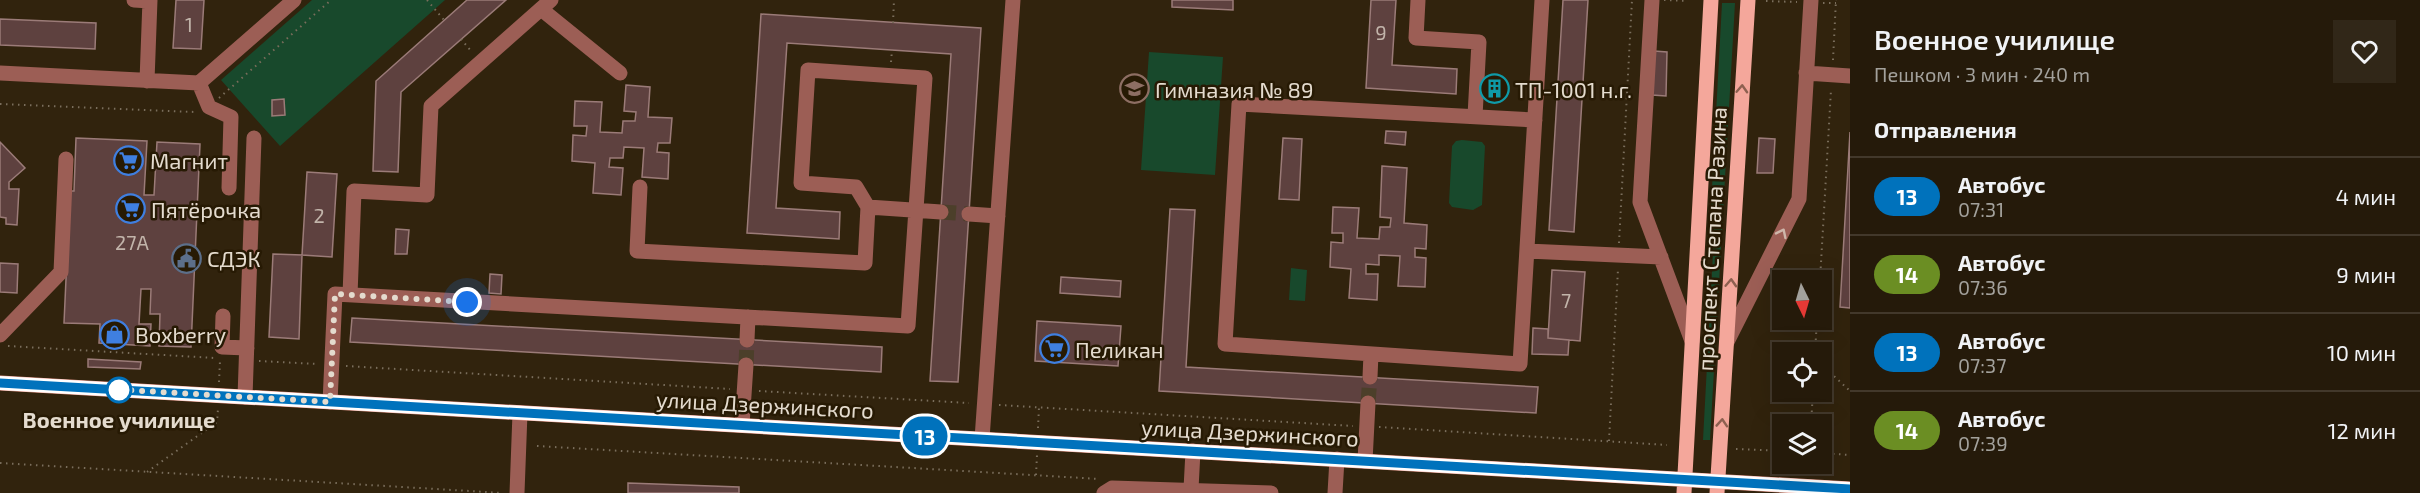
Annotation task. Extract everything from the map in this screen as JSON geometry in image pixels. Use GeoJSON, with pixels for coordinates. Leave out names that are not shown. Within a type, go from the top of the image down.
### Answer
{"type":"FeatureCollection","features":[{"type":"Feature","properties":{"kind":"main road","name":"проспект Степана Разина"},"geometry":{"type":"LineString","coordinates":[[1684,486],[1711,0]]}},
{"type":"Feature","properties":{"kind":"main road","name":"проспект Степана Разина"},"geometry":{"type":"LineString","coordinates":[[1718,487],[1748,0]]}},
{"type":"Feature","properties":{"kind":"main road","name":"улица Дзержинского"},"geometry":{"type":"LineString","coordinates":[[0,383],[1337,459],[1684,486],[1841,490]]}},
{"type":"Feature","properties":{"kind":"street"},"geometry":{"type":"LineString","coordinates":[[134,0],[150,0],[147,81]]}},
{"type":"Feature","properties":{"kind":"street"},"geometry":{"type":"LineString","coordinates":[[0,74],[199,82],[294,0]]}},
{"type":"Feature","properties":{"kind":"street"},"geometry":{"type":"LineString","coordinates":[[982,439],[1013,0]]}},
{"type":"Feature","properties":{"kind":"street"},"geometry":{"type":"LineString","coordinates":[[1418,0],[1416,38],[1479,42],[1475,116]]}},
{"type":"Feature","properties":{"kind":"street"},"geometry":{"type":"LineString","coordinates":[[1535,120],[1239,104],[1225,344],[1521,364],[1542,0]]}},
{"type":"Feature","properties":{"kind":"street"},"geometry":{"type":"LineString","coordinates":[[1652,0],[1640,202],[1692,341]]}},
{"type":"Feature","properties":{"kind":"street"},"geometry":{"type":"LineString","coordinates":[[1727,342],[1798,199],[1811,0]]}},
{"type":"Feature","properties":{"kind":"street"},"geometry":{"type":"LineString","coordinates":[[350,295],[354,191],[427,195],[431,106],[546,4],[620,73]]}},
{"type":"Feature","properties":{"kind":"street"},"geometry":{"type":"LineString","coordinates":[[330,402],[335,294],[908,326],[926,78],[808,70],[801,183],[856,187],[868,207],[865,263],[637,251],[640,187]]}},
{"type":"Feature","properties":{"kind":"street"},"geometry":{"type":"LineString","coordinates":[[1806,73],[1850,76]]}},
{"type":"Feature","properties":{"kind":"street"},"geometry":{"type":"LineString","coordinates":[[199,82],[209,107],[231,117],[229,188]]}},
{"type":"Feature","properties":{"kind":"street"},"geometry":{"type":"LineString","coordinates":[[245,397],[254,138]]}},
{"type":"Feature","properties":{"kind":"street"},"geometry":{"type":"LineString","coordinates":[[0,335],[61,272],[66,159]]}},
{"type":"Feature","properties":{"kind":"street"},"geometry":{"type":"LineString","coordinates":[[868,207],[941,212]]}},
{"type":"Feature","properties":{"kind":"street"},"geometry":{"type":"LineString","coordinates":[[969,214],[998,216]]}},
{"type":"Feature","properties":{"kind":"street"},"geometry":{"type":"LineString","coordinates":[[1527,251],[1660,257]]}},
{"type":"Feature","properties":{"kind":"street"},"geometry":{"type":"LineString","coordinates":[[223,315],[222,347],[247,354]]}},
{"type":"Feature","properties":{"kind":"street"},"geometry":{"type":"LineString","coordinates":[[747,340],[748,317]]}},
{"type":"Feature","properties":{"kind":"street"},"geometry":{"type":"LineString","coordinates":[[1370,377],[1371,354]]}},
{"type":"Feature","properties":{"kind":"street"},"geometry":{"type":"LineString","coordinates":[[742,425],[746,365]]}},
{"type":"Feature","properties":{"kind":"street"},"geometry":{"type":"LineString","coordinates":[[1365,461],[1368,403]]}},
{"type":"Feature","properties":{"kind":"street"},"geometry":{"type":"LineString","coordinates":[[517,493],[520,412]]}},
{"type":"Feature","properties":{"kind":"street"},"geometry":{"type":"LineString","coordinates":[[1191,489],[1193,451]]}},
{"type":"Feature","properties":{"kind":"street"},"geometry":{"type":"LineString","coordinates":[[1335,493],[1337,459]]}},
{"type":"Feature","properties":{"kind":"street"},"geometry":{"type":"LineString","coordinates":[[1103,486],[1271,493]]}},
{"type":"Feature","properties":{"kind":"path"},"geometry":{"type":"LineString","coordinates":[[0,104],[201,112],[331,0]]}},
{"type":"Feature","properties":{"kind":"path"},"geometry":{"type":"LineString","coordinates":[[427,0],[444,20]]}},
{"type":"Feature","properties":{"kind":"path"},"geometry":{"type":"LineString","coordinates":[[893,22],[894,0]]}},
{"type":"Feature","properties":{"kind":"path"},"geometry":{"type":"LineString","coordinates":[[1609,441],[1632,0]]}},
{"type":"Feature","properties":{"kind":"path"},"geometry":{"type":"LineString","coordinates":[[1821,270],[1836,0]]}},
{"type":"Feature","properties":{"kind":"path"},"geometry":{"type":"LineString","coordinates":[[0,346],[220,359],[247,354],[332,365],[1667,445]]}},
{"type":"Feature","properties":{"kind":"path"},"geometry":{"type":"LineString","coordinates":[[147,472],[217,422],[220,359]]}},
{"type":"Feature","properties":{"kind":"path"},"geometry":{"type":"LineString","coordinates":[[1832,374],[1850,391]]}},
{"type":"Feature","properties":{"kind":"path"},"geometry":{"type":"LineString","coordinates":[[537,446],[1103,486]]}},
{"type":"Feature","properties":{"kind":"path"},"geometry":{"type":"LineString","coordinates":[[1736,448],[1772,450]]}},
{"type":"Feature","properties":{"kind":"path"},"geometry":{"type":"LineString","coordinates":[[1832,454],[1850,455]]}},
{"type":"Feature","properties":{"kind":"path"},"geometry":{"type":"LineString","coordinates":[[0,463],[507,493]]}},
{"type":"Feature","properties":{"kind":"green space"},"geometry":{"type":"Polygon","coordinates":[[[312,0],[445,0],[280,146],[221,80],[312,0]]]}},
{"type":"Feature","properties":{"kind":"green space"},"geometry":{"type":"Polygon","coordinates":[[[1722,3],[1735,3],[1710,440],[1703,440],[1713,253],[1709,244],[1722,3]]]}},
{"type":"Feature","properties":{"kind":"green space"},"geometry":{"type":"Polygon","coordinates":[[[1149,52],[1223,57],[1215,175],[1141,170],[1149,52]]]}},
{"type":"Feature","properties":{"kind":"green space"},"geometry":{"type":"Polygon","coordinates":[[[1456,141],[1482,142],[1485,146],[1482,205],[1473,210],[1452,207],[1449,203],[1452,146],[1456,141]]]}},
{"type":"Feature","properties":{"kind":"green space"},"geometry":{"type":"Polygon","coordinates":[[[1291,268],[1307,270],[1305,301],[1289,300],[1291,268]]]}},
{"type":"Feature","properties":{"kind":"building"},"geometry":{"type":"Polygon","coordinates":[[[176,0],[204,0],[201,49],[173,48],[176,0]]]}},
{"type":"Feature","properties":{"kind":"building"},"geometry":{"type":"Polygon","coordinates":[[[467,0],[506,0],[401,92],[398,172],[373,171],[376,81],[467,0]]]}},
{"type":"Feature","properties":{"kind":"building"},"geometry":{"type":"Polygon","coordinates":[[[1172,0],[1233,0],[1233,10],[1172,7],[1172,0]]]}},
{"type":"Feature","properties":{"kind":"building"},"geometry":{"type":"Polygon","coordinates":[[[1371,0],[1396,0],[1392,65],[1457,69],[1456,94],[1366,88],[1371,0]]]}},
{"type":"Feature","properties":{"kind":"building"},"geometry":{"type":"Polygon","coordinates":[[[1563,0],[1588,0],[1574,232],[1549,230],[1563,0]]]}},
{"type":"Feature","properties":{"kind":"building"},"geometry":{"type":"Polygon","coordinates":[[[761,14],[981,28],[958,382],[930,381],[951,54],[787,43],[776,208],[840,212],[839,239],[747,233],[761,14]]]}},
{"type":"Feature","properties":{"kind":"building"},"geometry":{"type":"Polygon","coordinates":[[[0,19],[96,23],[95,49],[0,45],[0,19]]]}},
{"type":"Feature","properties":{"kind":"building"},"geometry":{"type":"Polygon","coordinates":[[[1654,51],[1667,52],[1666,96],[1652,95],[1654,51]]]}},
{"type":"Feature","properties":{"kind":"building","name":"ТП-1001 н.г."},"geometry":{"type":"Polygon","coordinates":[[[1485,82],[1504,83],[1504,97],[1484,96],[1485,82]]]}},
{"type":"Feature","properties":{"kind":"building"},"geometry":{"type":"Polygon","coordinates":[[[626,85],[650,87],[648,117],[672,118],[670,143],[658,143],[657,152],[669,153],[668,179],[642,177],[644,148],[624,147],[623,158],[610,158],[609,167],[623,168],[621,195],[593,193],[595,163],[572,161],[573,135],[586,136],[587,126],[574,126],[575,101],[602,102],[600,132],[622,133],[623,121],[635,121],[636,112],[624,111],[626,85]]]}},
{"type":"Feature","properties":{"kind":"building"},"geometry":{"type":"Polygon","coordinates":[[[284,99],[285,115],[272,116],[272,100],[284,99]]]}},
{"type":"Feature","properties":{"kind":"building"},"geometry":{"type":"Polygon","coordinates":[[[1386,131],[1406,132],[1405,145],[1385,143],[1386,131]]]}},
{"type":"Feature","properties":{"kind":"building"},"geometry":{"type":"Polygon","coordinates":[[[1850,132],[1850,308],[1840,307],[1850,132]]]}},
{"type":"Feature","properties":{"kind":"building"},"geometry":{"type":"Polygon","coordinates":[[[76,138],[147,141],[144,195],[154,195],[157,142],[200,144],[191,347],[159,346],[160,314],[150,314],[151,289],[141,289],[139,324],[151,324],[150,346],[99,343],[100,324],[64,323],[70,191],[74,191],[76,138]]]}},
{"type":"Feature","properties":{"kind":"building"},"geometry":{"type":"Polygon","coordinates":[[[1283,138],[1302,139],[1299,200],[1279,199],[1283,138]]]}},
{"type":"Feature","properties":{"kind":"building"},"geometry":{"type":"Polygon","coordinates":[[[1759,138],[1775,139],[1773,173],[1757,173],[1759,138]]]}},
{"type":"Feature","properties":{"kind":"building"},"geometry":{"type":"Polygon","coordinates":[[[0,142],[25,168],[9,182],[9,189],[19,189],[17,225],[6,224],[6,218],[0,217],[0,142]]]}},
{"type":"Feature","properties":{"kind":"building"},"geometry":{"type":"Polygon","coordinates":[[[1382,166],[1407,168],[1404,223],[1427,225],[1426,249],[1415,248],[1415,257],[1426,258],[1425,287],[1398,286],[1400,256],[1379,255],[1379,265],[1366,264],[1366,274],[1378,274],[1377,300],[1349,298],[1351,269],[1330,267],[1331,242],[1343,243],[1343,233],[1332,233],[1333,207],[1359,208],[1357,238],[1379,239],[1380,227],[1390,227],[1391,218],[1380,217],[1382,166]]]}},
{"type":"Feature","properties":{"kind":"building"},"geometry":{"type":"Polygon","coordinates":[[[307,172],[337,174],[332,257],[302,255],[307,172]]]}},
{"type":"Feature","properties":{"kind":"building"},"geometry":{"type":"Polygon","coordinates":[[[1170,209],[1195,210],[1186,367],[1538,387],[1536,413],[1159,391],[1170,209]]]}},
{"type":"Feature","properties":{"kind":"building"},"geometry":{"type":"Polygon","coordinates":[[[396,229],[409,230],[407,254],[395,254],[396,229]]]}},
{"type":"Feature","properties":{"kind":"building"},"geometry":{"type":"Polygon","coordinates":[[[273,254],[302,255],[299,339],[269,337],[273,254]]]}},
{"type":"Feature","properties":{"kind":"building"},"geometry":{"type":"Polygon","coordinates":[[[0,263],[18,264],[17,293],[0,292],[0,263]]]}},
{"type":"Feature","properties":{"kind":"building"},"geometry":{"type":"Polygon","coordinates":[[[1552,270],[1585,272],[1580,341],[1548,338],[1552,270]]]}},
{"type":"Feature","properties":{"kind":"building"},"geometry":{"type":"Polygon","coordinates":[[[490,274],[502,275],[501,294],[489,293],[490,274]]]}},
{"type":"Feature","properties":{"kind":"building"},"geometry":{"type":"Polygon","coordinates":[[[1061,277],[1121,281],[1120,297],[1060,293],[1061,277]]]}},
{"type":"Feature","properties":{"kind":"building"},"geometry":{"type":"Polygon","coordinates":[[[352,318],[882,347],[881,372],[350,342],[352,318]]]}},
{"type":"Feature","properties":{"kind":"building"},"geometry":{"type":"Polygon","coordinates":[[[1037,321],[1121,326],[1118,366],[1035,361],[1037,321]]]}},
{"type":"Feature","properties":{"kind":"building"},"geometry":{"type":"Polygon","coordinates":[[[1533,328],[1548,329],[1548,338],[1569,340],[1568,355],[1532,354],[1533,328]]]}},
{"type":"Feature","properties":{"kind":"building"},"geometry":{"type":"Polygon","coordinates":[[[88,359],[141,362],[140,369],[88,367],[88,359]]]}},
{"type":"Feature","properties":{"kind":"building"},"geometry":{"type":"Polygon","coordinates":[[[628,483],[739,487],[739,493],[628,493],[628,483]]]}},
{"type":"Feature","properties":{"kind":"tunnel"},"geometry":{"type":"LineString","coordinates":[[941,212],[969,214]]}},
{"type":"Feature","properties":{"kind":"tunnel"},"geometry":{"type":"LineString","coordinates":[[746,365],[747,340]]}},
{"type":"Feature","properties":{"kind":"tunnel"},"geometry":{"type":"LineString","coordinates":[[1368,403],[1370,377]]}},
{"type":"Feature","properties":{"kind":"bus line","name":"13"},"geometry":{"type":"LineString","coordinates":[[0,383],[1850,489]]}},
{"type":"Feature","properties":{"kind":"place","name":"Гимназия № 89"},"geometry":{"type":"Point","coordinates":[1134,89]}},
{"type":"Feature","properties":{"kind":"place","name":"ТП-1001 н.г."},"geometry":{"type":"Point","coordinates":[1494,89]}},
{"type":"Feature","properties":{"kind":"place","name":"Магнит"},"geometry":{"type":"Point","coordinates":[129,160]}},
{"type":"Feature","properties":{"kind":"place","name":"Пятёрочка"},"geometry":{"type":"Point","coordinates":[130,209]}},
{"type":"Feature","properties":{"kind":"place","name":"СДЭК"},"geometry":{"type":"Point","coordinates":[186,258]}},
{"type":"Feature","properties":{"kind":"place","name":"Boxberry"},"geometry":{"type":"Point","coordinates":[114,334]}},
{"type":"Feature","properties":{"kind":"place","name":"Пеликан"},"geometry":{"type":"Point","coordinates":[1054,349]}},
{"type":"Feature","properties":{"kind":"place","name":"Военное училище"},"geometry":{"type":"Point","coordinates":[119,390]}},
{"type":"Feature","properties":{"kind":"route"},"geometry":{"type":"LineString","coordinates":[[119,390],[109,389],[330,402],[335,294],[467,302]]}}]}
